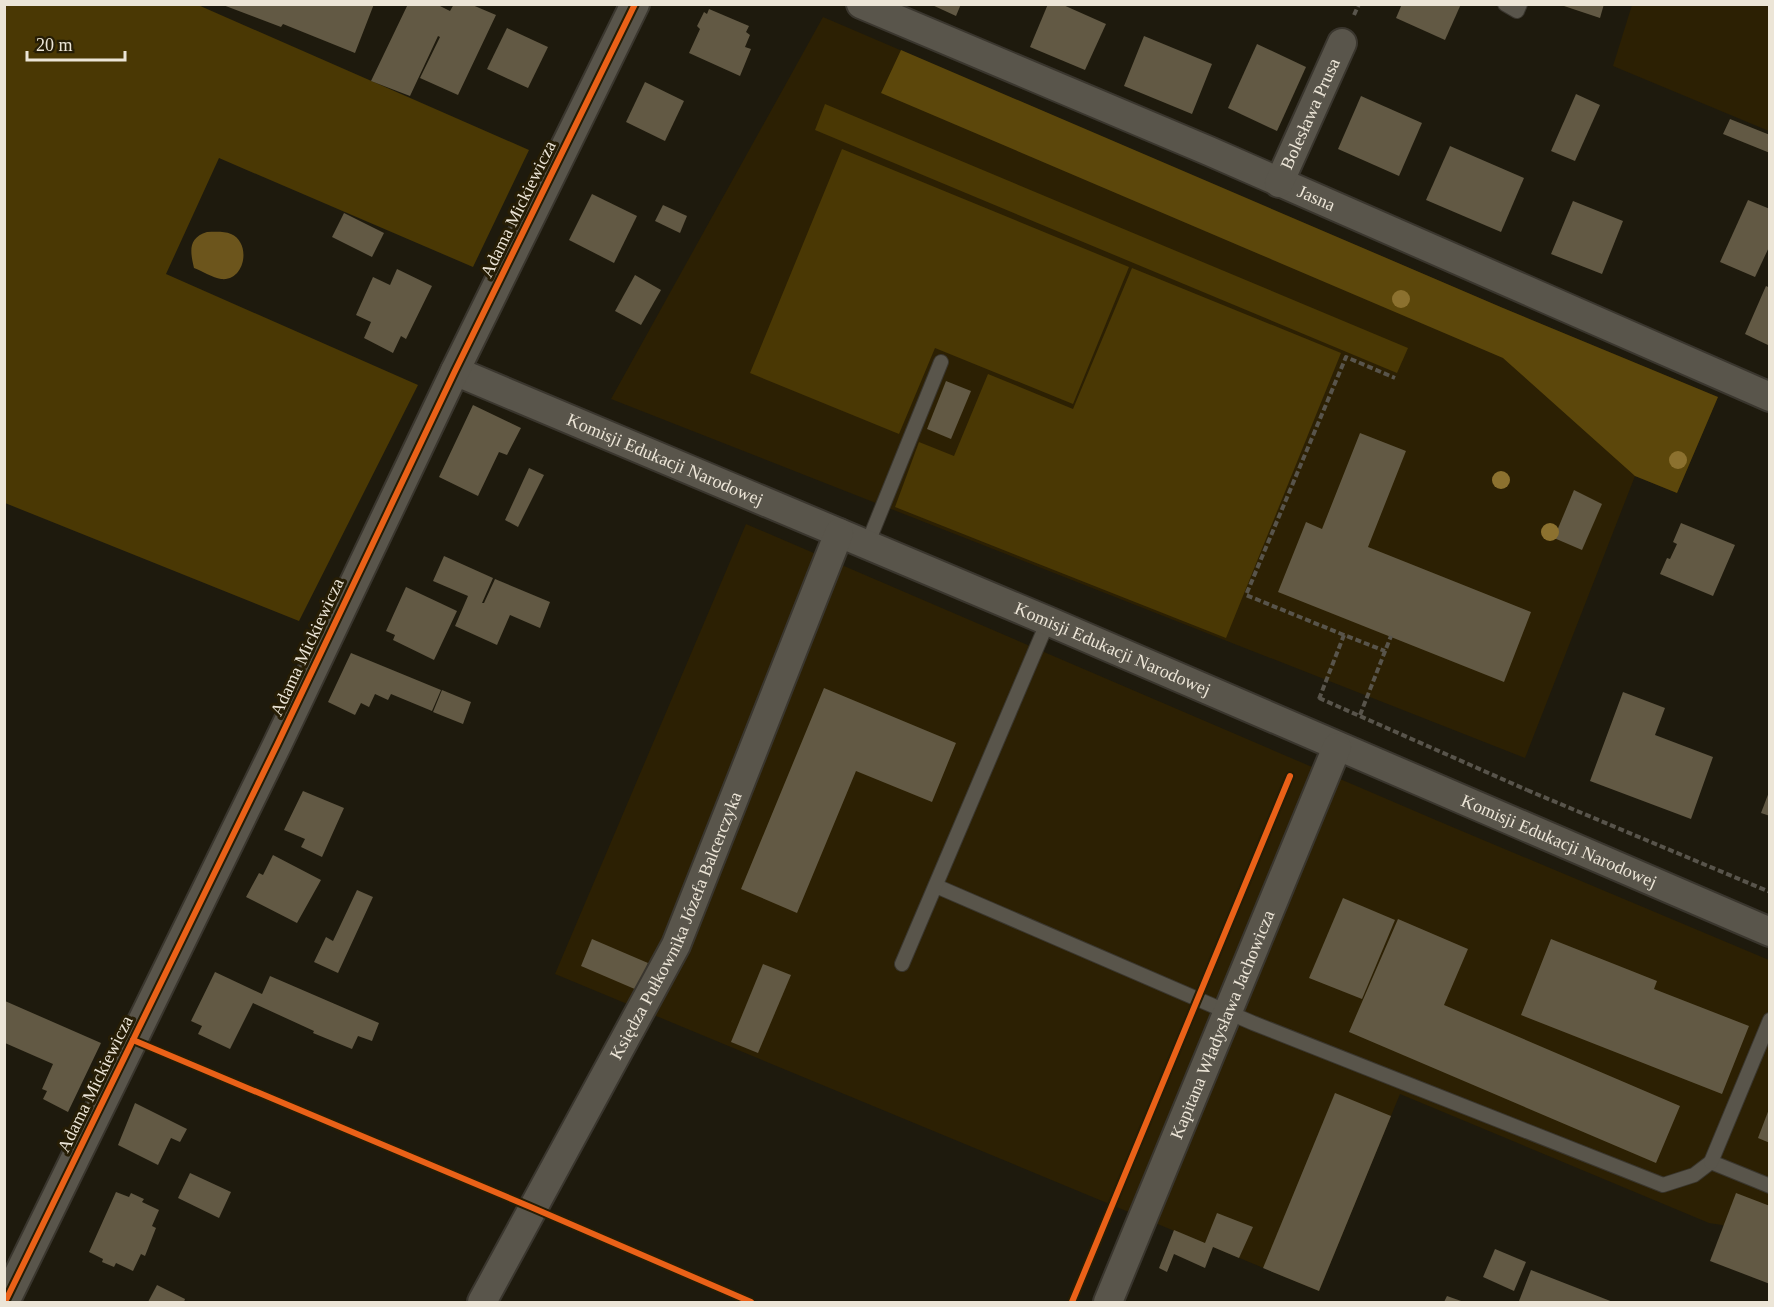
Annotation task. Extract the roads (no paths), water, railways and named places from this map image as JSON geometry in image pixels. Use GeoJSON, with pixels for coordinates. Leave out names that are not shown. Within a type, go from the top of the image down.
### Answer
{"type":"FeatureCollection","features":[{"type":"Feature","properties":{"kind":"street","name":"Adama Mickiewicza"},"geometry":{"type":"LineString","coordinates":[[5,1302],[13,1267],[272,755],[455,371],[635,4]]}},
{"type":"Feature","properties":{"kind":"street","name":"Jasna"},"geometry":{"type":"LineString","coordinates":[[861,4],[1209,151],[1770,397]]}},
{"type":"Feature","properties":{"kind":"street","name":"Bolesława Prusa"},"geometry":{"type":"LineString","coordinates":[[1279,183],[1342,43]]}},
{"type":"Feature","properties":{"kind":"street","name":"Komisji Edukacji Narodowej"},"geometry":{"type":"LineString","coordinates":[[455,371],[1048,621],[1770,932]]}},
{"type":"Feature","properties":{"kind":"street","name":"Księdza Pułkownika Józefa Balcerczyka"},"geometry":{"type":"LineString","coordinates":[[482,1302],[675,945],[838,533]]}},
{"type":"Feature","properties":{"kind":"street","name":"Kapitana Władysława Jachowicza"},"geometry":{"type":"LineString","coordinates":[[1108,1302],[1337,747]]}},
{"type":"Feature","properties":{"kind":"lane"},"geometry":{"type":"LineString","coordinates":[[1505,4],[1517,11],[1520,4]]}},
{"type":"Feature","properties":{"kind":"lane"},"geometry":{"type":"LineString","coordinates":[[867,545],[942,362]]}},
{"type":"Feature","properties":{"kind":"lane"},"geometry":{"type":"LineString","coordinates":[[902,964],[1048,621]]}},
{"type":"Feature","properties":{"kind":"lane"},"geometry":{"type":"LineString","coordinates":[[936,886],[1228,1012],[1663,1185],[1694,1175],[1711,1162],[1770,1020]]}},
{"type":"Feature","properties":{"kind":"lane"},"geometry":{"type":"LineString","coordinates":[[1711,1162],[1770,1186]]}}]}
